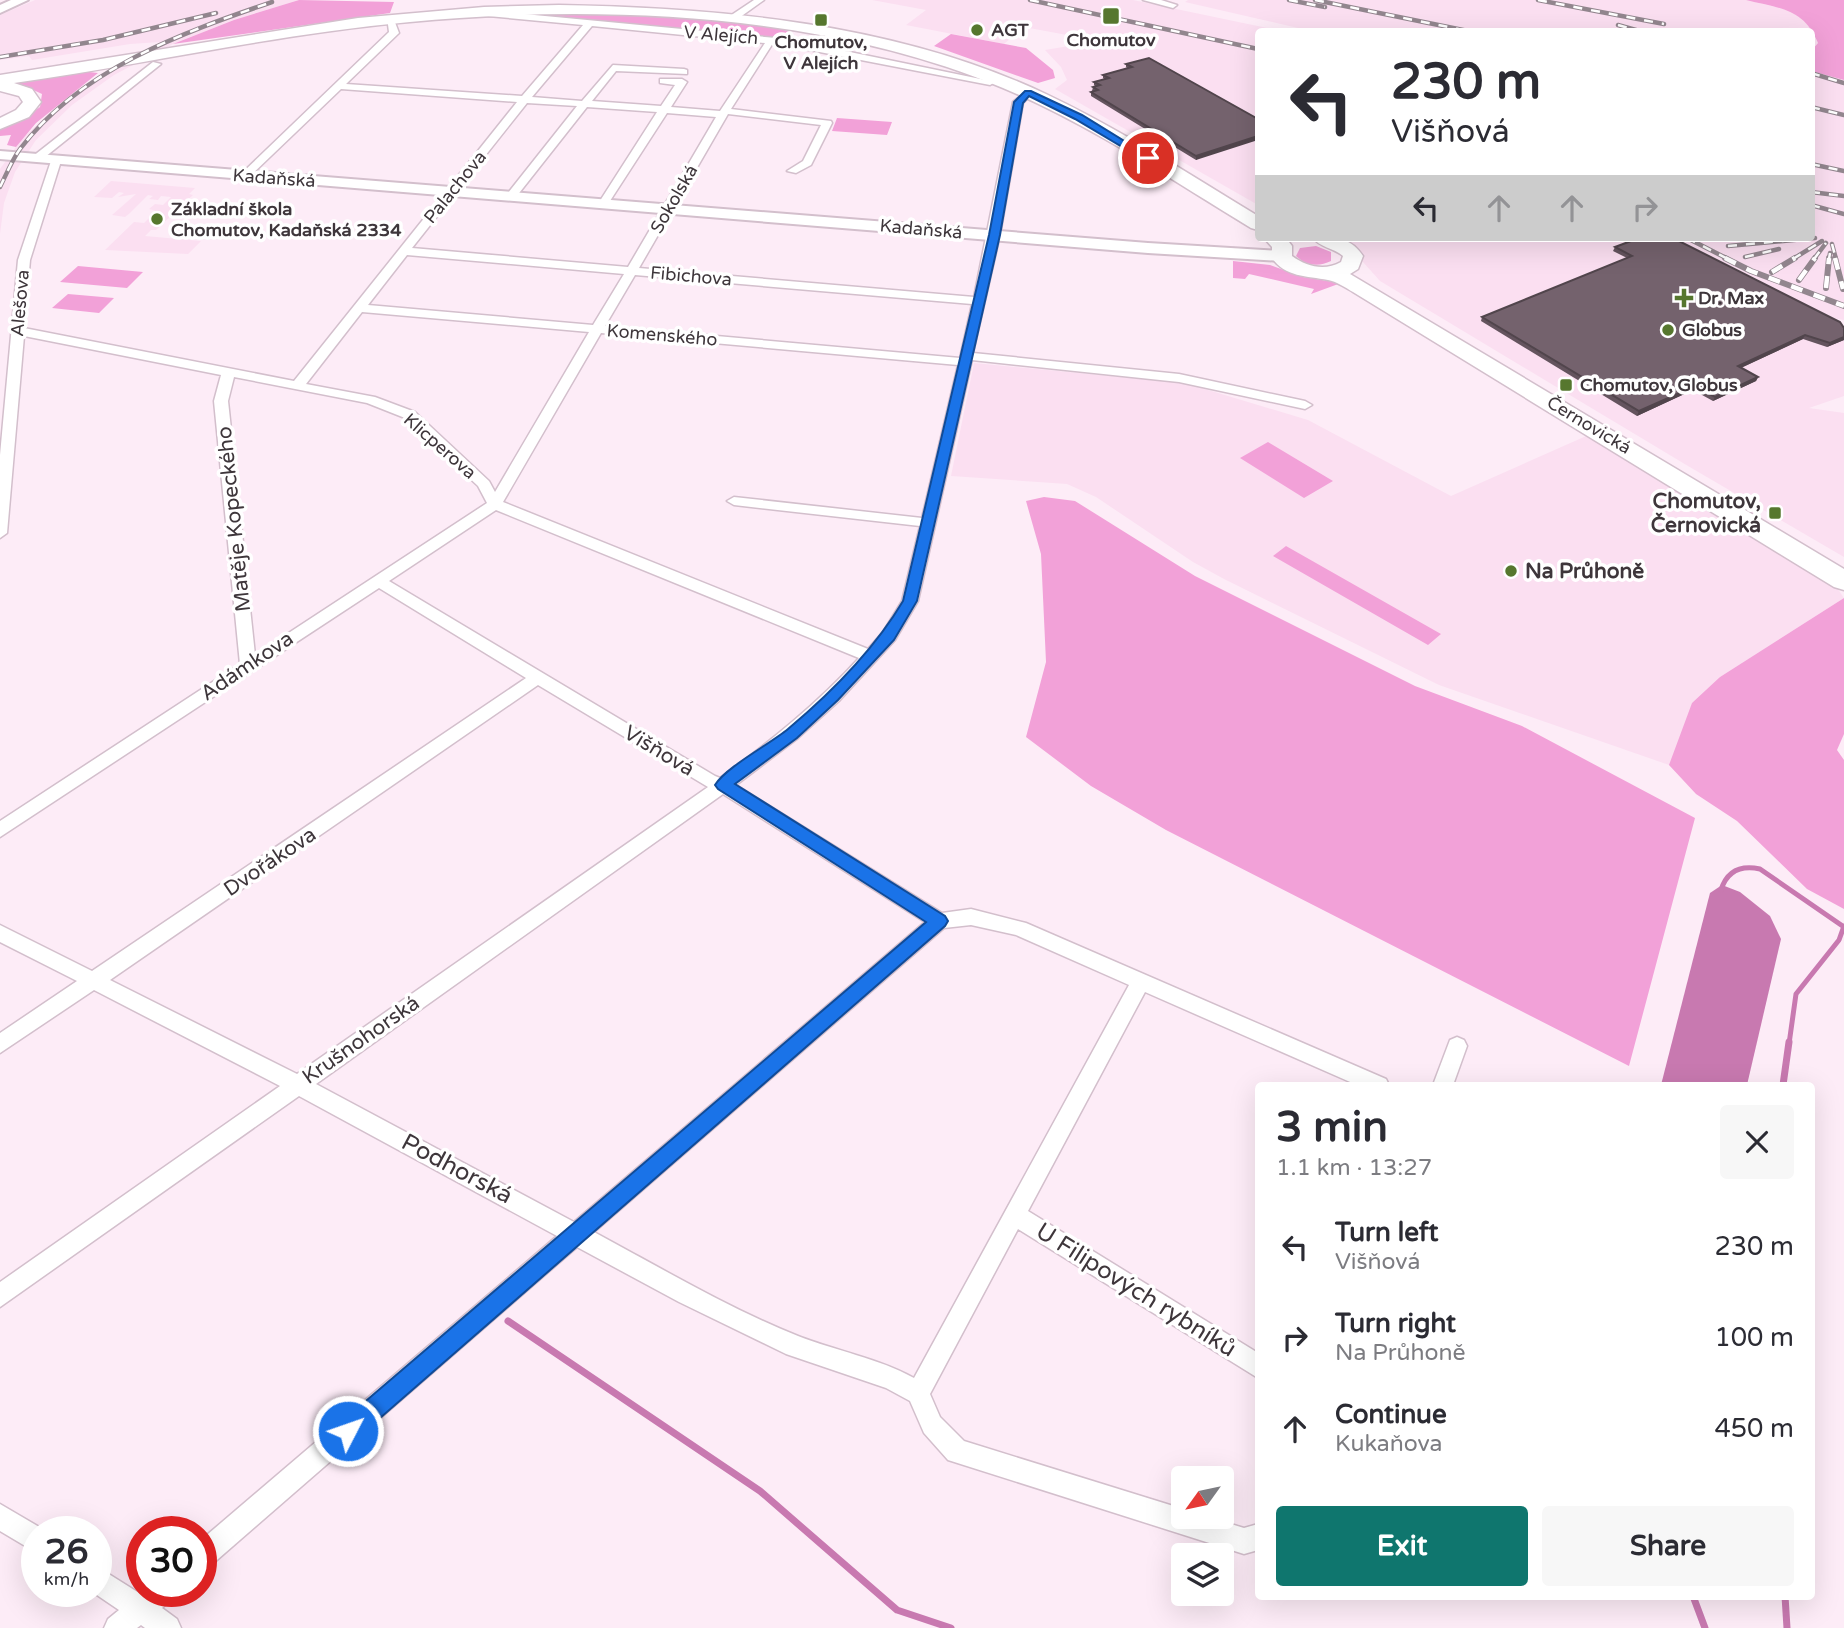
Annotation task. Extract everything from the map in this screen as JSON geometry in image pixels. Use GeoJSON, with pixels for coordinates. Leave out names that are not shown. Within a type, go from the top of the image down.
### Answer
{"type":"FeatureCollection","features":[{"type":"Feature","properties":{"kind":"highway"},"geometry":{"type":"LineString","coordinates":[[0,78],[343,21],[469,8],[636,5],[735,16],[825,32],[891,46],[976,72],[1033,91],[1121,132],[1255,211]]}},
{"type":"Feature","properties":{"kind":"highway"},"geometry":{"type":"LineString","coordinates":[[0,78],[390,19],[469,12],[560,8],[735,16]]}},
{"type":"Feature","properties":{"kind":"highway"},"geometry":{"type":"LineString","coordinates":[[0,68],[198,45]]}},
{"type":"Feature","properties":{"kind":"highway"},"geometry":{"type":"LineString","coordinates":[[0,86],[25,90],[34,100],[33,106],[27,112],[0,124]]}},
{"type":"Feature","properties":{"kind":"highway"},"geometry":{"type":"LineString","coordinates":[[1033,91],[1255,222]]}},
{"type":"Feature","properties":{"kind":"highway","name":"Černovická"},"geometry":{"type":"LineString","coordinates":[[1335,242],[1350,251],[1353,261],[1341,269]]}},
{"type":"Feature","properties":{"kind":"highway","name":"Černovická"},"geometry":{"type":"LineString","coordinates":[[1284,245],[1297,269],[1341,269],[1390,294],[1844,567]]}},
{"type":"Feature","properties":{"kind":"highway","name":"Černovická"},"geometry":{"type":"LineString","coordinates":[[1341,269],[1362,287],[1844,581]]}},
{"type":"Feature","properties":{"kind":"street"},"geometry":{"type":"LineString","coordinates":[[0,6],[9,0]]}},
{"type":"Feature","properties":{"kind":"street"},"geometry":{"type":"LineString","coordinates":[[0,6],[22,0]]}},
{"type":"Feature","properties":{"kind":"street"},"geometry":{"type":"LineString","coordinates":[[735,16],[760,0]]}},
{"type":"Feature","properties":{"kind":"street"},"geometry":{"type":"LineString","coordinates":[[1147,0],[1173,5]]}},
{"type":"Feature","properties":{"kind":"street","name":"V Alejích"},"geometry":{"type":"LineString","coordinates":[[490,13],[771,40],[990,82]]}},
{"type":"Feature","properties":{"kind":"street"},"geometry":{"type":"LineString","coordinates":[[245,175],[394,33],[390,19]]}},
{"type":"Feature","properties":{"kind":"street","name":"Palachova"},"geometry":{"type":"LineString","coordinates":[[297,386],[525,99],[590,23]]}},
{"type":"Feature","properties":{"kind":"street","name":"Sokolská"},"geometry":{"type":"LineString","coordinates":[[495,504],[724,112],[771,40]]}},
{"type":"Feature","properties":{"kind":"street"},"geometry":{"type":"LineString","coordinates":[[36,159],[156,64]]}},
{"type":"Feature","properties":{"kind":"street"},"geometry":{"type":"LineString","coordinates":[[512,195],[613,68],[684,72]]}},
{"type":"Feature","properties":{"kind":"street"},"geometry":{"type":"LineString","coordinates":[[603,204],[682,82],[606,77]]}},
{"type":"Feature","properties":{"kind":"street"},"geometry":{"type":"LineString","coordinates":[[339,86],[724,112],[827,123],[807,163],[792,171]]}},
{"type":"Feature","properties":{"kind":"street"},"geometry":{"type":"LineString","coordinates":[[723,785],[792,734],[833,697],[889,636],[910,601],[994,235],[1018,102],[1033,91]]}},
{"type":"Feature","properties":{"kind":"street","name":"Kadaňská"},"geometry":{"type":"LineString","coordinates":[[0,155],[994,235],[1284,245]]}},
{"type":"Feature","properties":{"kind":"street","name":"Kadaňská"},"geometry":{"type":"LineString","coordinates":[[0,162],[36,159]]}},
{"type":"Feature","properties":{"kind":"street","name":"Alešova"},"geometry":{"type":"LineString","coordinates":[[0,533],[24,260],[56,161]]}},
{"type":"Feature","properties":{"kind":"street","name":"Fibichova"},"geometry":{"type":"LineString","coordinates":[[404,251],[978,301]]}},
{"type":"Feature","properties":{"kind":"street","name":"Komenského"},"geometry":{"type":"LineString","coordinates":[[359,308],[965,359]]}},
{"type":"Feature","properties":{"kind":"street","name":"Klicperova"},"geometry":{"type":"LineString","coordinates":[[18,331],[370,400],[410,415],[484,484],[495,504]]}},
{"type":"Feature","properties":{"kind":"street"},"geometry":{"type":"LineString","coordinates":[[965,359],[1179,378],[1305,405]]}},
{"type":"Feature","properties":{"kind":"street","name":"Matěje Kopeckého"},"geometry":{"type":"LineString","coordinates":[[228,374],[222,401],[248,665]]}},
{"type":"Feature","properties":{"kind":"street"},"geometry":{"type":"LineString","coordinates":[[734,501],[930,523]]}},
{"type":"Feature","properties":{"kind":"street"},"geometry":{"type":"LineString","coordinates":[[495,504],[871,657]]}},
{"type":"Feature","properties":{"kind":"street","name":"Adámkova"},"geometry":{"type":"LineString","coordinates":[[0,830],[495,504]]}},
{"type":"Feature","properties":{"kind":"street","name":"Višňová"},"geometry":{"type":"LineString","coordinates":[[377,580],[709,782],[723,785],[939,921]]}},
{"type":"Feature","properties":{"kind":"street","name":"Dvořákova"},"geometry":{"type":"LineString","coordinates":[[0,1044],[539,677]]}},
{"type":"Feature","properties":{"kind":"street","name":"Krušnohorská"},"geometry":{"type":"LineString","coordinates":[[0,1296],[723,785]]}},
{"type":"Feature","properties":{"kind":"street"},"geometry":{"type":"LineString","coordinates":[[217,1543],[939,921],[971,917],[1019,928],[1372,1082]]}},
{"type":"Feature","properties":{"kind":"street","name":"Podhorská"},"geometry":{"type":"LineString","coordinates":[[0,933],[93,983],[298,1085],[687,1294],[794,1346],[891,1378],[918,1393]]}},
{"type":"Feature","properties":{"kind":"street","name":"U Filipových rybníků"},"geometry":{"type":"LineString","coordinates":[[918,1393],[1140,982]]}},
{"type":"Feature","properties":{"kind":"street"},"geometry":{"type":"LineString","coordinates":[[1444,1082],[1457,1046]]}},
{"type":"Feature","properties":{"kind":"street","name":"U Filipových rybníků"},"geometry":{"type":"LineString","coordinates":[[1013,1214],[1255,1364]]}},
{"type":"Feature","properties":{"kind":"street"},"geometry":{"type":"LineString","coordinates":[[918,1393],[932,1425],[957,1451],[1244,1541],[1255,1538]]}},
{"type":"Feature","properties":{"kind":"street"},"geometry":{"type":"LineString","coordinates":[[0,1516],[21,1530]]}},
{"type":"Feature","properties":{"kind":"street"},"geometry":{"type":"LineString","coordinates":[[112,1589],[168,1628]]}},
{"type":"Feature","properties":{"kind":"street"},"geometry":{"type":"LineString","coordinates":[[117,1628],[141,1608]]}},
{"type":"Feature","properties":{"kind":"shaded area"},"geometry":{"type":"Polygon","coordinates":[[[35,0],[299,0],[234,20],[173,44],[114,75],[72,105],[36,140],[15,172],[4,203],[0,234],[0,169],[20,141],[58,104],[82,86],[160,42],[130,44],[32,60],[29,56],[0,60],[0,15],[35,0]]]}},
{"type":"Feature","properties":{"kind":"shaded area"},"geometry":{"type":"Polygon","coordinates":[[[299,0],[394,2],[390,13],[173,44],[234,20],[299,0]]]}},
{"type":"Feature","properties":{"kind":"shaded area"},"geometry":{"type":"Polygon","coordinates":[[[872,0],[1133,0],[1268,28],[1255,28],[1255,203],[1055,89],[1067,80],[1061,67],[1045,50],[1099,41],[1024,27],[1004,44],[906,25],[926,10],[872,0]]]}},
{"type":"Feature","properties":{"kind":"shaded area"},"geometry":{"type":"Polygon","coordinates":[[[1746,0],[1793,11],[1811,28],[1298,28],[1185,2],[1746,0]]]}},
{"type":"Feature","properties":{"kind":"shaded area"},"geometry":{"type":"Polygon","coordinates":[[[1746,0],[1844,0],[1844,80],[1815,72],[1815,46],[1818,43],[1815,28],[1809,28],[1798,16],[1746,0]]]}},
{"type":"Feature","properties":{"kind":"shaded area"},"geometry":{"type":"Polygon","coordinates":[[[630,12],[745,22],[789,31],[782,38],[509,13],[630,12]]]}},
{"type":"Feature","properties":{"kind":"shaded area"},"geometry":{"type":"Polygon","coordinates":[[[951,34],[1026,48],[1053,70],[1055,78],[1038,83],[934,46],[951,34]]]}},
{"type":"Feature","properties":{"kind":"shaded area"},"geometry":{"type":"Polygon","coordinates":[[[81,71],[98,73],[36,123],[16,147],[7,145],[11,135],[0,136],[0,127],[20,121],[40,107],[42,94],[14,81],[81,71]]]}},
{"type":"Feature","properties":{"kind":"shaded area"},"geometry":{"type":"Polygon","coordinates":[[[1815,72],[1844,80],[1844,320],[1827,317],[1844,326],[1844,396],[1809,408],[1844,413],[1844,557],[1380,281],[1363,262],[1360,249],[1348,242],[1815,242],[1815,72]]]}},
{"type":"Feature","properties":{"kind":"shaded area"},"geometry":{"type":"Polygon","coordinates":[[[837,118],[892,122],[887,135],[832,131],[837,118]]]}},
{"type":"Feature","properties":{"kind":"shaded area","name":"Základní škola Chomutov, Kadaňská 2334"},"geometry":{"type":"Polygon","coordinates":[[[111,181],[195,188],[189,194],[193,195],[156,230],[151,230],[145,236],[201,241],[188,254],[105,250],[134,222],[144,223],[156,211],[149,209],[155,204],[163,205],[171,197],[161,196],[158,200],[149,199],[153,196],[148,195],[125,217],[112,215],[136,194],[118,197],[124,193],[119,192],[112,198],[94,197],[111,181]]]}},
{"type":"Feature","properties":{"kind":"shaded area"},"geometry":{"type":"Polygon","coordinates":[[[1316,246],[1331,252],[1331,261],[1313,264],[1296,256],[1300,248],[1316,246]]]}},
{"type":"Feature","properties":{"kind":"shaded area"},"geometry":{"type":"Polygon","coordinates":[[[1233,261],[1270,265],[1303,277],[1341,283],[1311,294],[1314,289],[1249,274],[1245,279],[1233,278],[1233,261]]]}},
{"type":"Feature","properties":{"kind":"shaded area"},"geometry":{"type":"Polygon","coordinates":[[[78,266],[143,272],[127,288],[60,282],[78,266]]]}},
{"type":"Feature","properties":{"kind":"shaded area"},"geometry":{"type":"Polygon","coordinates":[[[68,294],[114,298],[99,313],[52,308],[68,294]]]}},
{"type":"Feature","properties":{"kind":"shaded area","name":"Na Průhoně"},"geometry":{"type":"Polygon","coordinates":[[[974,363],[1185,383],[1308,420],[1451,496],[1593,433],[1833,582],[1844,598],[1720,677],[1669,765],[1439,685],[1224,579],[1193,562],[1096,497],[1067,484],[951,476],[974,363]]]}},
{"type":"Feature","properties":{"kind":"shaded area"},"geometry":{"type":"Polygon","coordinates":[[[1268,442],[1333,481],[1304,498],[1240,458],[1268,442]]]}},
{"type":"Feature","properties":{"kind":"shaded area"},"geometry":{"type":"Polygon","coordinates":[[[1044,497],[1075,501],[1195,576],[1415,686],[1522,726],[1695,818],[1629,1066],[1166,830],[1091,786],[1026,737],[1046,662],[1041,554],[1026,501],[1044,497]]]}},
{"type":"Feature","properties":{"kind":"shaded area"},"geometry":{"type":"Polygon","coordinates":[[[1286,546],[1441,634],[1428,645],[1273,556],[1286,546]]]}},
{"type":"Feature","properties":{"kind":"shaded area"},"geometry":{"type":"Polygon","coordinates":[[[1844,598],[1844,734],[1837,750],[1844,760],[1844,909],[1807,889],[1737,821],[1696,794],[1669,765],[1692,703],[1720,677],[1844,598]]]}},
{"type":"Feature","properties":{"kind":"shaded area"},"geometry":{"type":"Polygon","coordinates":[[[1722,885],[1740,892],[1770,916],[1781,939],[1748,1082],[1662,1082],[1710,893],[1722,885]]]}},
{"type":"Feature","properties":{"kind":"building"},"geometry":{"type":"Polygon","coordinates":[[[1149,58],[1255,117],[1255,137],[1196,156],[1091,92],[1098,90],[1093,87],[1100,85],[1094,82],[1109,78],[1103,75],[1132,67],[1126,64],[1149,58]]]}},
{"type":"Feature","properties":{"kind":"building","name":"Globus"},"geometry":{"type":"Polygon","coordinates":[[[1628,242],[1681,242],[1840,322],[1844,328],[1844,337],[1830,343],[1805,335],[1738,366],[1758,377],[1715,397],[1695,386],[1639,411],[1482,317],[1632,256],[1615,247],[1628,242]]]}},
{"type":"Feature","properties":{"kind":"waterway"},"geometry":{"type":"LineString","coordinates":[[1721,890],[1727,878],[1736,871],[1760,869],[1844,927]]}},
{"type":"Feature","properties":{"kind":"waterway"},"geometry":{"type":"LineString","coordinates":[[1789,1044],[1796,994],[1839,940],[1844,927]]}},
{"type":"Feature","properties":{"kind":"waterway"},"geometry":{"type":"LineString","coordinates":[[1783,1082],[1789,1042]]}},
{"type":"Feature","properties":{"kind":"waterway"},"geometry":{"type":"LineString","coordinates":[[508,1321],[760,1491],[897,1610],[951,1628]]}},
{"type":"Feature","properties":{"kind":"waterway"},"geometry":{"type":"LineString","coordinates":[[1694,1600],[1705,1628]]}},
{"type":"Feature","properties":{"kind":"waterway"},"geometry":{"type":"LineString","coordinates":[[1785,1600],[1787,1628]]}},
{"type":"Feature","properties":{"kind":"railway"},"geometry":{"type":"LineString","coordinates":[[1030,0],[1255,48]]}},
{"type":"Feature","properties":{"kind":"railway"},"geometry":{"type":"LineString","coordinates":[[1289,0],[1325,7]]}},
{"type":"Feature","properties":{"kind":"railway"},"geometry":{"type":"LineString","coordinates":[[1315,0],[1453,28]]}},
{"type":"Feature","properties":{"kind":"railway"},"geometry":{"type":"LineString","coordinates":[[1538,0],[1664,24]]}},
{"type":"Feature","properties":{"kind":"railway"},"geometry":{"type":"LineString","coordinates":[[0,187],[20,149],[45,121],[72,97],[135,57],[168,41],[272,2]]}},
{"type":"Feature","properties":{"kind":"railway"},"geometry":{"type":"LineString","coordinates":[[0,57],[103,40],[216,13]]}},
{"type":"Feature","properties":{"kind":"railway"},"geometry":{"type":"LineString","coordinates":[[1618,25],[1629,28]]}},
{"type":"Feature","properties":{"kind":"railway"},"geometry":{"type":"LineString","coordinates":[[1815,74],[1844,83]]}},
{"type":"Feature","properties":{"kind":"railway"},"geometry":{"type":"LineString","coordinates":[[1815,108],[1844,115]]}},
{"type":"Feature","properties":{"kind":"railway"},"geometry":{"type":"LineString","coordinates":[[1815,165],[1844,171]]}},
{"type":"Feature","properties":{"kind":"railway"},"geometry":{"type":"LineString","coordinates":[[1815,192],[1844,196]]}},
{"type":"Feature","properties":{"kind":"railway"},"geometry":{"type":"LineString","coordinates":[[1815,206],[1844,214]]}},
{"type":"Feature","properties":{"kind":"railway"},"geometry":{"type":"LineString","coordinates":[[1793,259],[1822,241]]}},
{"type":"Feature","properties":{"kind":"railway"},"geometry":{"type":"LineString","coordinates":[[1695,242],[1728,259]]}},
{"type":"Feature","properties":{"kind":"railway"},"geometry":{"type":"LineString","coordinates":[[1728,246],[1772,242]]}},
{"type":"Feature","properties":{"kind":"railway"},"geometry":{"type":"LineString","coordinates":[[1814,259],[1826,243]]}},
{"type":"Feature","properties":{"kind":"railway"},"geometry":{"type":"LineString","coordinates":[[1832,244],[1836,259]]}},
{"type":"Feature","properties":{"kind":"railway"},"geometry":{"type":"LineString","coordinates":[[1745,257],[1779,249]]}},
{"type":"Feature","properties":{"kind":"railway"},"geometry":{"type":"LineString","coordinates":[[1829,259],[1830,253]]}},
{"type":"Feature","properties":{"kind":"railway"},"geometry":{"type":"LineString","coordinates":[[1725,258],[1751,271],[1844,306]]}},
{"type":"Feature","properties":{"kind":"railway"},"geometry":{"type":"LineString","coordinates":[[1772,272],[1795,258]]}},
{"type":"Feature","properties":{"kind":"railway"},"geometry":{"type":"LineString","coordinates":[[1799,280],[1815,258]]}},
{"type":"Feature","properties":{"kind":"railway"},"geometry":{"type":"LineString","coordinates":[[1826,288],[1829,258]]}},
{"type":"Feature","properties":{"kind":"railway"},"geometry":{"type":"LineString","coordinates":[[1835,258],[1843,289]]}},
{"type":"Feature","properties":{"kind":"place","name":"Chomutov"},"geometry":{"type":"Point","coordinates":[1111,16]}},
{"type":"Feature","properties":{"kind":"place","name":"Chomutov, V Alejích"},"geometry":{"type":"Point","coordinates":[821,20]}},
{"type":"Feature","properties":{"kind":"place","name":"AGT"},"geometry":{"type":"Point","coordinates":[977,30]}},
{"type":"Feature","properties":{"kind":"place","name":"Základní škola Chomutov, Kadaňská 2334"},"geometry":{"type":"Point","coordinates":[157,219]}},
{"type":"Feature","properties":{"kind":"place","name":"Dr. Max"},"geometry":{"type":"Point","coordinates":[1684,298]}},
{"type":"Feature","properties":{"kind":"place","name":"Globus"},"geometry":{"type":"Point","coordinates":[1668,330]}},
{"type":"Feature","properties":{"kind":"place","name":"Chomutov, Globus"},"geometry":{"type":"Point","coordinates":[1566,385]}},
{"type":"Feature","properties":{"kind":"place","name":"Chomutov, Černovická"},"geometry":{"type":"Point","coordinates":[1775,513]}},
{"type":"Feature","properties":{"kind":"place","name":"Na Průhoně"},"geometry":{"type":"Point","coordinates":[1511,571]}},
{"type":"Feature","properties":{"kind":"route"},"geometry":{"type":"LineString","coordinates":[[348,1431],[939,921],[723,785],[792,734],[833,697],[889,636],[910,601],[927,537],[994,235],[1018,102],[1028,93],[1050,102],[1148,158]]}}]}
